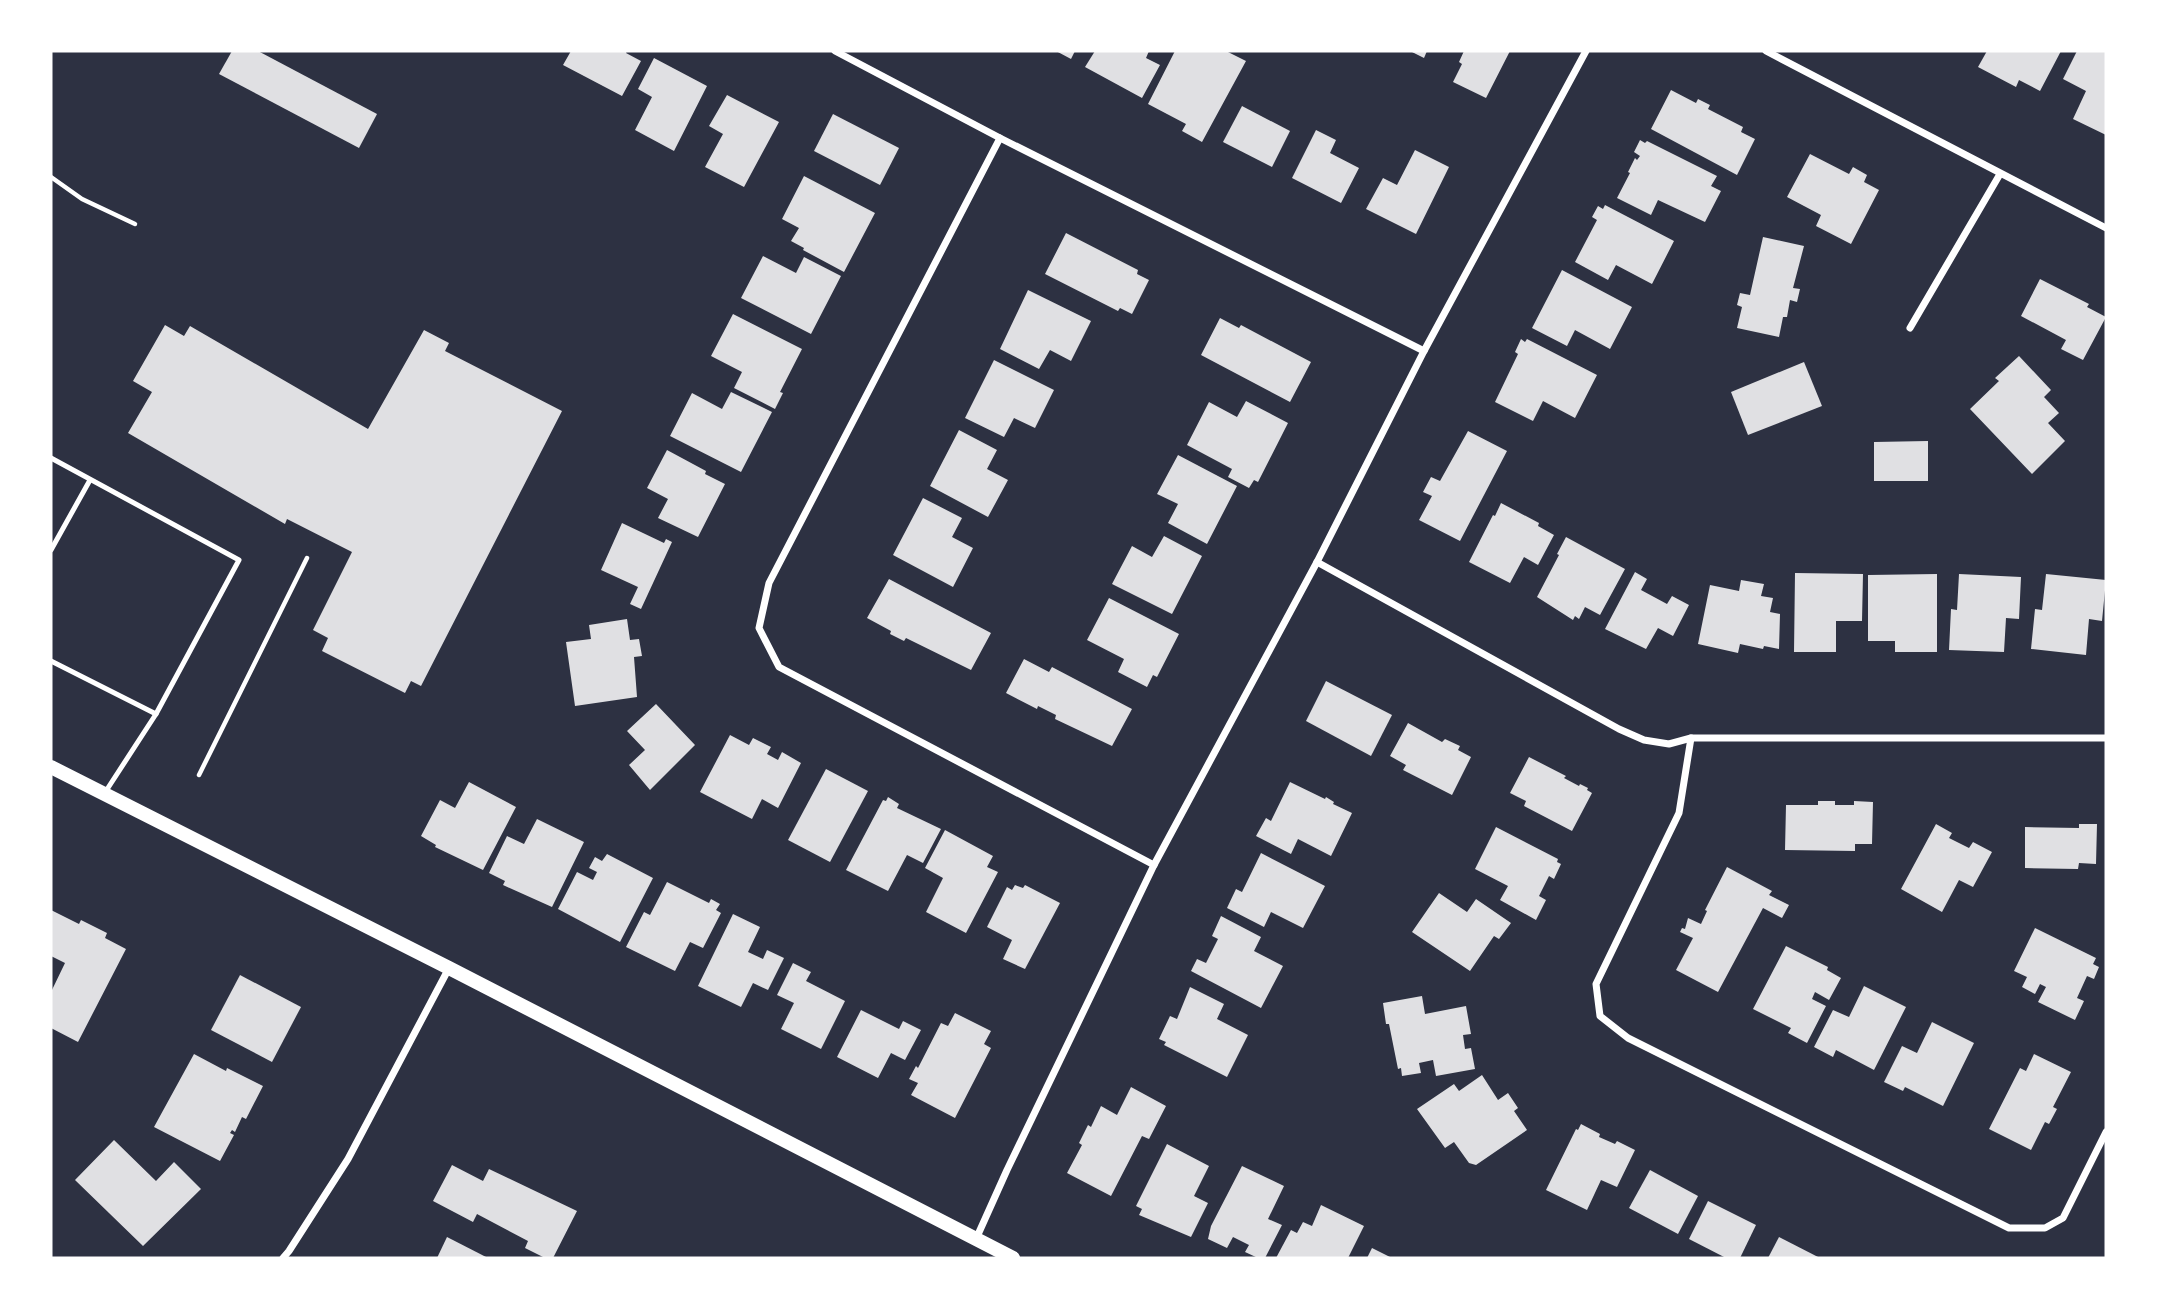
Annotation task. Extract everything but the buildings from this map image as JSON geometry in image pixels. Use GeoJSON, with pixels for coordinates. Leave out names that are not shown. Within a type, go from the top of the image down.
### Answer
{"type":"FeatureCollection","features":[{"type":"Feature","properties":{"kind":"main road"},"geometry":{"type":"LineString","coordinates":[[51,768],[449,968],[1013,1258]]}},
{"type":"Feature","properties":{"kind":"street"},"geometry":{"type":"LineString","coordinates":[[835,51],[1000,138],[1424,351]]}},
{"type":"Feature","properties":{"kind":"street"},"geometry":{"type":"LineString","coordinates":[[976,1239],[1154,865],[1317,562],[1424,351],[1586,51]]}},
{"type":"Feature","properties":{"kind":"street"},"geometry":{"type":"LineString","coordinates":[[1766,51],[2106,228]]}},
{"type":"Feature","properties":{"kind":"street"},"geometry":{"type":"LineString","coordinates":[[1000,138],[769,583],[759,628],[779,667],[1154,865]]}},
{"type":"Feature","properties":{"kind":"street"},"geometry":{"type":"LineString","coordinates":[[1910,328],[2000,174]]}},
{"type":"Feature","properties":{"kind":"street"},"geometry":{"type":"LineString","coordinates":[[1317,562],[1619,729],[1644,740],[1669,744],[1691,738],[2106,738]]}},
{"type":"Feature","properties":{"kind":"street"},"geometry":{"type":"LineString","coordinates":[[1691,738],[1679,813],[1597,984],[1600,1016],[1628,1038],[2009,1228],[2045,1228],[2063,1218],[2106,1132]]}},
{"type":"Feature","properties":{"kind":"street"},"geometry":{"type":"LineString","coordinates":[[283,1258],[348,1159],[449,968]]}},
{"type":"Feature","properties":{"kind":"lane"},"geometry":{"type":"LineString","coordinates":[[51,458],[239,560],[156,714],[104,794]]}},
{"type":"Feature","properties":{"kind":"lane"},"geometry":{"type":"LineString","coordinates":[[51,550],[90,480]]}},
{"type":"Feature","properties":{"kind":"lane"},"geometry":{"type":"LineString","coordinates":[[51,661],[156,714]]}},
{"type":"Feature","properties":{"kind":"path"},"geometry":{"type":"LineString","coordinates":[[51,177],[82,199],[135,224]]}},
{"type":"Feature","properties":{"kind":"path"},"geometry":{"type":"LineString","coordinates":[[199,775],[307,558]]}}]}
